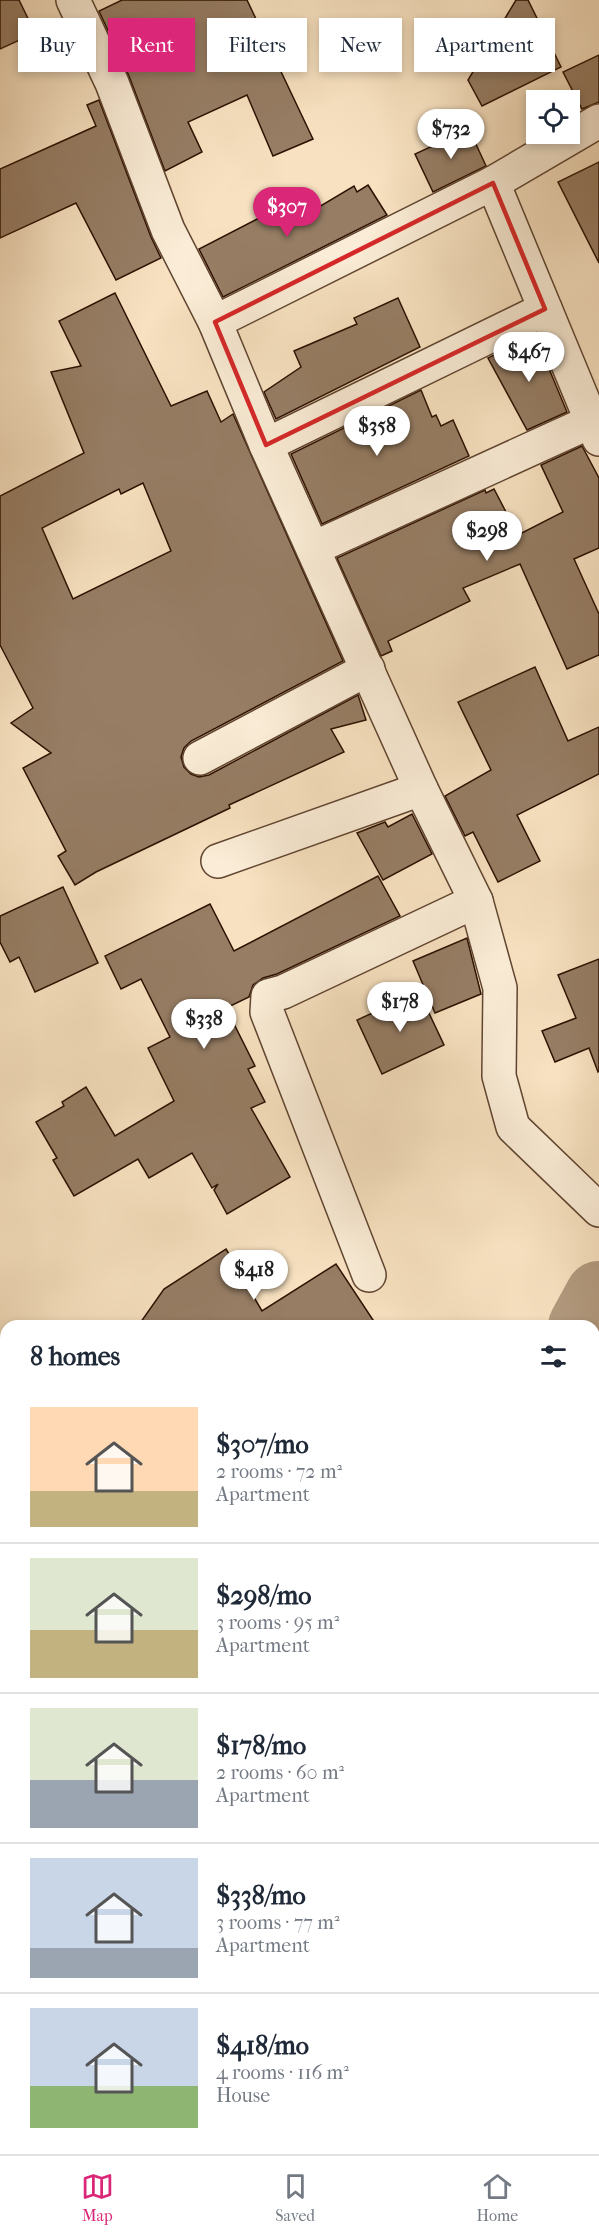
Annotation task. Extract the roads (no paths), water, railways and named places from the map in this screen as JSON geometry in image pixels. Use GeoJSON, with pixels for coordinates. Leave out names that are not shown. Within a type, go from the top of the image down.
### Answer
{"type":"FeatureCollection","features":[{"type":"Feature","properties":{"kind":"street"},"geometry":{"type":"LineString","coordinates":[[73,0],[112,83],[168,230],[214,322],[266,445],[421,789],[476,901],[500,988],[499,1076],[513,1127],[599,1210]]}},
{"type":"Feature","properties":{"kind":"street"},"geometry":{"type":"LineString","coordinates":[[214,322],[493,183],[599,121]]}},
{"type":"Feature","properties":{"kind":"street"},"geometry":{"type":"LineString","coordinates":[[314,548],[594,431],[493,183]]}},
{"type":"Feature","properties":{"kind":"street"},"geometry":{"type":"LineString","coordinates":[[266,445],[545,309]]}},
{"type":"Feature","properties":{"kind":"street"},"geometry":{"type":"LineString","coordinates":[[200,758],[368,669]]}},
{"type":"Feature","properties":{"kind":"street"},"geometry":{"type":"LineString","coordinates":[[218,861],[421,789]]}},
{"type":"Feature","properties":{"kind":"street"},"geometry":{"type":"LineString","coordinates":[[369,1275],[267,1012],[268,996],[284,992],[476,901]]}},
{"type":"Feature","properties":{"kind":"waterway"},"geometry":{"type":"LineString","coordinates":[[585,1320],[599,1295]]}}]}
